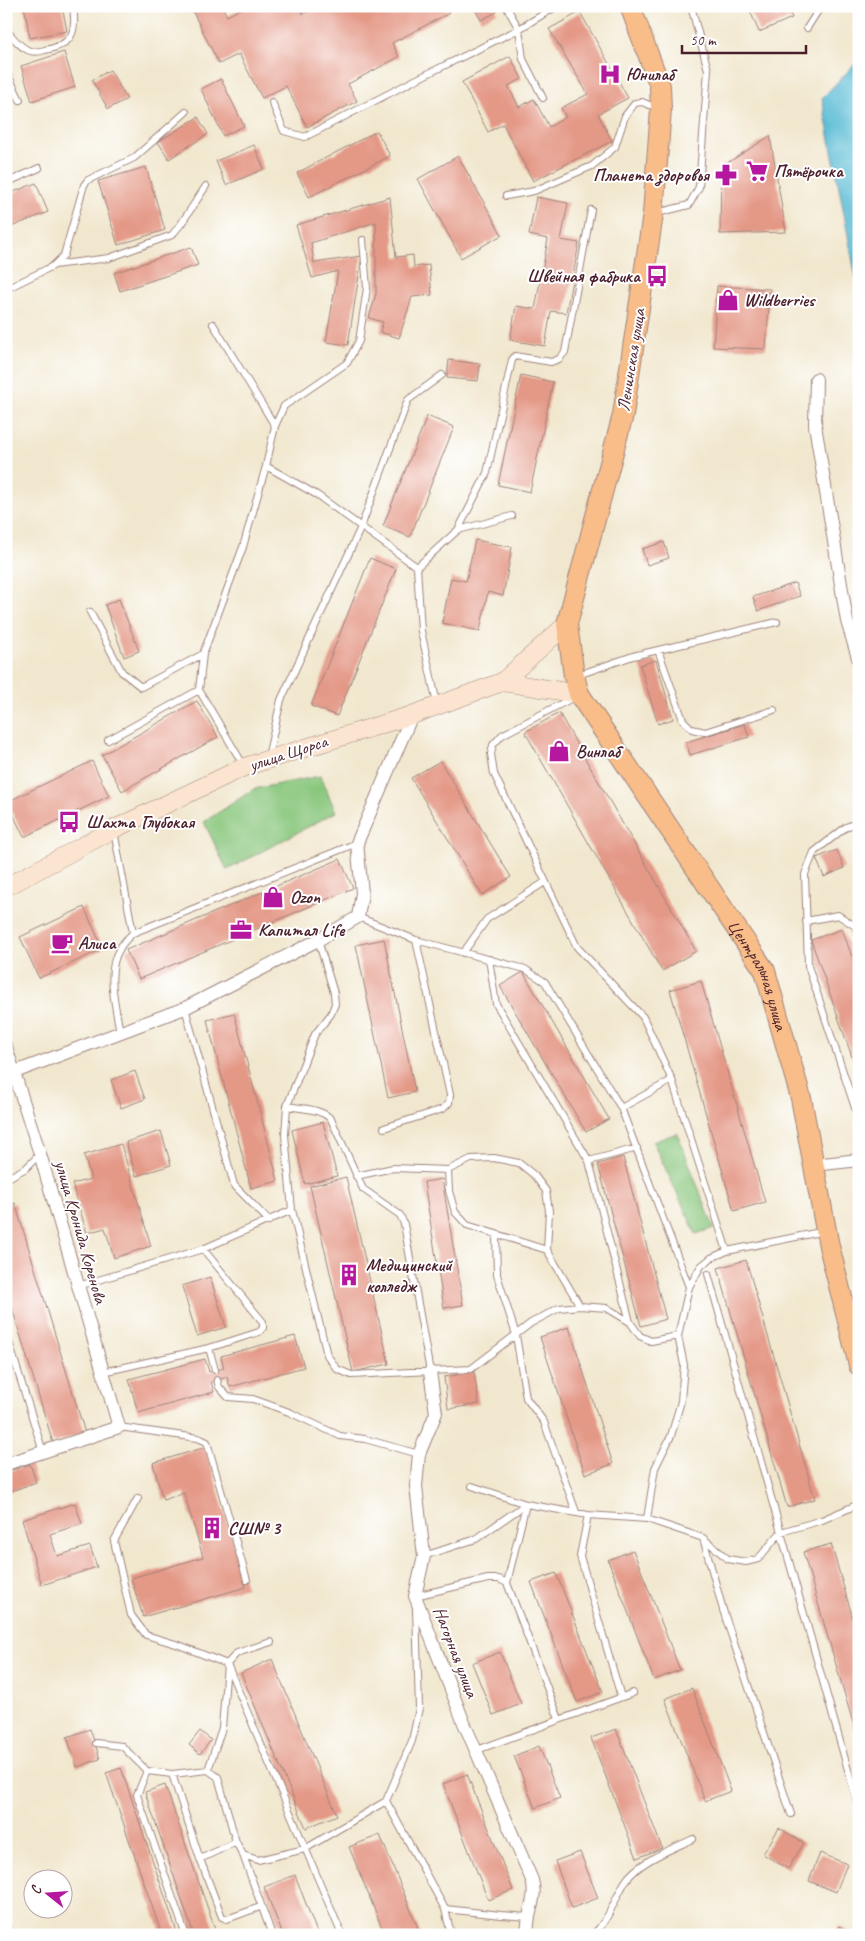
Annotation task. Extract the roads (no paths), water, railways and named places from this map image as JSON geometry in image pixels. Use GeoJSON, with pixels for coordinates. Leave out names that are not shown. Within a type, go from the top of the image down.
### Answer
{"type":"FeatureCollection","features":[{"type":"Feature","properties":{"kind":"main road","name":"Ленинская улица"},"geometry":{"type":"LineString","coordinates":[[567,624],[623,415],[654,214],[661,109],[660,86],[630,6]]}},
{"type":"Feature","properties":{"kind":"main road","name":"Центральная улица"},"geometry":{"type":"LineString","coordinates":[[567,624],[577,685],[765,971],[801,1098],[826,1231],[859,1365]]}},
{"type":"Feature","properties":{"kind":"street"},"geometry":{"type":"LineString","coordinates":[[816,379],[815,425],[847,621],[859,661]]}},
{"type":"Feature","properties":{"kind":"street","name":"улица Щорса"},"geometry":{"type":"LineString","coordinates":[[6,887],[114,829],[244,767],[268,758],[412,715],[502,682],[567,624]]}},
{"type":"Feature","properties":{"kind":"street"},"geometry":{"type":"LineString","coordinates":[[502,682],[577,685]]}},
{"type":"Feature","properties":{"kind":"street"},"geometry":{"type":"LineString","coordinates":[[15,1072],[185,1008],[318,940],[358,917],[362,893],[357,842],[412,715]]}},
{"type":"Feature","properties":{"kind":"street","name":"улица Кронида Коренова"},"geometry":{"type":"LineString","coordinates":[[6,1047],[40,1154],[119,1427]]}},
{"type":"Feature","properties":{"kind":"street"},"geometry":{"type":"LineString","coordinates":[[814,1165],[859,1160]]}},
{"type":"Feature","properties":{"kind":"street","name":"Нагорная улица"},"geometry":{"type":"LineString","coordinates":[[430,1372],[436,1413],[419,1454],[416,1486],[424,1556],[415,1596],[532,1880],[535,1890],[528,1917],[528,1935]]}},
{"type":"Feature","properties":{"kind":"street"},"geometry":{"type":"LineString","coordinates":[[6,1464],[119,1427]]}},
{"type":"Feature","properties":{"kind":"lane"},"geometry":{"type":"LineString","coordinates":[[6,30],[26,50],[35,52],[59,48],[69,40],[76,24],[74,6]]}},
{"type":"Feature","properties":{"kind":"lane"},"geometry":{"type":"LineString","coordinates":[[506,6],[519,29],[523,59],[542,98]]}},
{"type":"Feature","properties":{"kind":"lane"},"geometry":{"type":"LineString","coordinates":[[272,102],[284,131],[304,137],[519,29],[557,6]]}},
{"type":"Feature","properties":{"kind":"lane"},"geometry":{"type":"LineString","coordinates":[[654,214],[689,205],[699,186],[708,70],[691,6]]}},
{"type":"Feature","properties":{"kind":"lane"},"geometry":{"type":"LineString","coordinates":[[807,28],[821,6]]}},
{"type":"Feature","properties":{"kind":"lane"},"geometry":{"type":"LineString","coordinates":[[6,71],[20,100]]}},
{"type":"Feature","properties":{"kind":"lane"},"geometry":{"type":"LineString","coordinates":[[506,196],[534,191],[592,166],[615,147],[625,116],[634,104],[642,102],[661,109]]}},
{"type":"Feature","properties":{"kind":"lane"},"geometry":{"type":"LineString","coordinates":[[53,266],[64,255],[84,185],[88,180],[134,158],[186,112]]}},
{"type":"Feature","properties":{"kind":"lane"},"geometry":{"type":"LineString","coordinates":[[6,183],[39,168]]}},
{"type":"Feature","properties":{"kind":"lane"},"geometry":{"type":"LineString","coordinates":[[6,289],[53,266],[109,258],[172,235],[206,186]]}},
{"type":"Feature","properties":{"kind":"lane"},"geometry":{"type":"LineString","coordinates":[[417,567],[458,530],[487,473],[512,360],[516,356],[551,362],[560,359],[565,352],[591,210]]}},
{"type":"Feature","properties":{"kind":"lane"},"geometry":{"type":"LineString","coordinates":[[244,767],[199,690],[203,654],[243,547],[266,466],[275,426],[284,406],[347,363],[359,341],[367,288],[363,240]]}},
{"type":"Feature","properties":{"kind":"lane"},"geometry":{"type":"LineString","coordinates":[[212,324],[275,426]]}},
{"type":"Feature","properties":{"kind":"lane"},"geometry":{"type":"LineString","coordinates":[[268,758],[281,700],[361,527],[408,400],[442,375]]}},
{"type":"Feature","properties":{"kind":"lane"},"geometry":{"type":"LineString","coordinates":[[266,466],[317,495],[417,567]]}},
{"type":"Feature","properties":{"kind":"lane"},"geometry":{"type":"LineString","coordinates":[[458,530],[512,516]]}},
{"type":"Feature","properties":{"kind":"lane"},"geometry":{"type":"LineString","coordinates":[[417,567],[421,631],[437,706]]}},
{"type":"Feature","properties":{"kind":"lane"},"geometry":{"type":"LineString","coordinates":[[90,612],[122,672],[141,687],[203,654]]}},
{"type":"Feature","properties":{"kind":"lane"},"geometry":{"type":"LineString","coordinates":[[728,1251],[672,1080],[643,1018],[577,947],[494,774],[491,754],[493,745],[502,735],[577,685],[658,650],[777,622]]}},
{"type":"Feature","properties":{"kind":"lane"},"geometry":{"type":"LineString","coordinates":[[658,650],[683,720],[692,729],[705,732],[774,710]]}},
{"type":"Feature","properties":{"kind":"lane"},"geometry":{"type":"LineString","coordinates":[[108,740],[199,690]]}},
{"type":"Feature","properties":{"kind":"lane"},"geometry":{"type":"LineString","coordinates":[[859,822],[846,827],[814,852],[805,874],[808,966],[859,1120]]}},
{"type":"Feature","properties":{"kind":"lane"},"geometry":{"type":"LineString","coordinates":[[114,829],[133,933]]}},
{"type":"Feature","properties":{"kind":"lane"},"geometry":{"type":"LineString","coordinates":[[120,1033],[112,986],[113,971],[119,949],[133,933],[357,842]]}},
{"type":"Feature","properties":{"kind":"lane"},"geometry":{"type":"LineString","coordinates":[[463,953],[487,919],[545,882]]}},
{"type":"Feature","properties":{"kind":"lane"},"geometry":{"type":"LineString","coordinates":[[806,921],[838,915],[855,926],[859,936]]}},
{"type":"Feature","properties":{"kind":"lane"},"geometry":{"type":"LineString","coordinates":[[358,917],[416,940],[525,969],[545,982],[621,1108],[689,1286]]}},
{"type":"Feature","properties":{"kind":"lane"},"geometry":{"type":"LineString","coordinates":[[318,940],[334,993],[335,1004],[331,1014],[315,1034],[287,1106],[285,1135],[292,1210],[327,1355],[337,1370],[351,1375],[471,1369],[531,1323],[559,1308],[580,1306],[607,1308],[630,1322]]}},
{"type":"Feature","properties":{"kind":"lane"},"geometry":{"type":"LineString","coordinates":[[384,1128],[443,1109],[449,1103],[450,1095],[416,940]]}},
{"type":"Feature","properties":{"kind":"lane"},"geometry":{"type":"LineString","coordinates":[[489,959],[496,1004],[589,1161],[630,1322],[640,1336],[651,1341],[678,1336]]}},
{"type":"Feature","properties":{"kind":"lane"},"geometry":{"type":"LineString","coordinates":[[185,1008],[234,1185],[269,1221]]}},
{"type":"Feature","properties":{"kind":"lane"},"geometry":{"type":"LineString","coordinates":[[621,1108],[672,1080]]}},
{"type":"Feature","properties":{"kind":"lane"},"geometry":{"type":"LineString","coordinates":[[287,1106],[319,1111],[331,1118],[363,1189],[400,1215],[404,1224],[430,1372]]}},
{"type":"Feature","properties":{"kind":"lane"},"geometry":{"type":"LineString","coordinates":[[589,1161],[637,1148]]}},
{"type":"Feature","properties":{"kind":"lane"},"geometry":{"type":"LineString","coordinates":[[6,1179],[26,1168],[40,1154]]}},
{"type":"Feature","properties":{"kind":"lane"},"geometry":{"type":"LineString","coordinates":[[356,1176],[393,1168],[448,1170],[471,1159],[494,1158],[519,1163],[534,1175],[546,1191],[549,1211],[547,1250],[580,1306]]}},
{"type":"Feature","properties":{"kind":"lane"},"geometry":{"type":"LineString","coordinates":[[448,1170],[449,1191],[455,1212],[467,1225],[547,1250]]}},
{"type":"Feature","properties":{"kind":"lane"},"geometry":{"type":"LineString","coordinates":[[78,1286],[203,1249],[292,1210]]}},
{"type":"Feature","properties":{"kind":"lane"},"geometry":{"type":"LineString","coordinates":[[647,1519],[655,1468],[671,1436],[680,1402],[684,1365],[678,1336],[689,1286],[701,1266],[711,1258],[728,1251],[826,1231]]}},
{"type":"Feature","properties":{"kind":"lane"},"geometry":{"type":"LineString","coordinates":[[496,1234],[497,1275],[516,1336],[526,1398],[544,1422],[576,1512]]}},
{"type":"Feature","properties":{"kind":"lane"},"geometry":{"type":"LineString","coordinates":[[104,1372],[209,1348],[259,1332],[263,1328],[263,1322],[203,1249]]}},
{"type":"Feature","properties":{"kind":"lane"},"geometry":{"type":"LineString","coordinates":[[708,1274],[859,1809]]}},
{"type":"Feature","properties":{"kind":"lane"},"geometry":{"type":"LineString","coordinates":[[6,1333],[44,1452]]}},
{"type":"Feature","properties":{"kind":"lane"},"geometry":{"type":"LineString","coordinates":[[209,1348],[215,1370]]}},
{"type":"Feature","properties":{"kind":"lane"},"geometry":{"type":"LineString","coordinates":[[217,1380],[219,1387],[228,1397],[253,1399],[289,1412],[340,1436],[365,1439],[419,1454]]}},
{"type":"Feature","properties":{"kind":"lane"},"geometry":{"type":"LineString","coordinates":[[119,1427],[198,1438],[207,1442],[248,1580]]}},
{"type":"Feature","properties":{"kind":"lane"},"geometry":{"type":"LineString","coordinates":[[472,1486],[526,1504],[576,1512],[588,1516],[647,1519],[703,1538],[728,1559],[746,1562],[758,1559],[781,1532],[822,1520],[859,1504]]}},
{"type":"Feature","properties":{"kind":"lane"},"geometry":{"type":"LineString","coordinates":[[138,1498],[114,1541],[131,1615],[146,1635],[179,1645],[227,1664],[342,1935]]}},
{"type":"Feature","properties":{"kind":"lane"},"geometry":{"type":"LineString","coordinates":[[424,1556],[476,1539],[526,1504]]}},
{"type":"Feature","properties":{"kind":"lane"},"geometry":{"type":"LineString","coordinates":[[526,1504],[507,1583],[559,1719]]}},
{"type":"Feature","properties":{"kind":"lane"},"geometry":{"type":"LineString","coordinates":[[588,1516],[580,1556],[621,1697]]}},
{"type":"Feature","properties":{"kind":"lane"},"geometry":{"type":"LineString","coordinates":[[703,1538],[724,1610],[791,1814]]}},
{"type":"Feature","properties":{"kind":"lane"},"geometry":{"type":"LineString","coordinates":[[243,1855],[258,1860],[306,1849],[386,1801],[412,1741],[419,1708],[415,1596],[488,1579],[499,1579],[507,1583]]}},
{"type":"Feature","properties":{"kind":"lane"},"geometry":{"type":"LineString","coordinates":[[208,1770],[222,1728],[227,1664],[238,1654],[271,1642]]}},
{"type":"Feature","properties":{"kind":"lane"},"geometry":{"type":"LineString","coordinates":[[477,1750],[633,1693]]}},
{"type":"Feature","properties":{"kind":"lane"},"geometry":{"type":"LineString","coordinates":[[96,1743],[122,1746],[147,1771],[172,1774],[208,1770],[218,1777],[236,1842],[243,1855],[260,1907],[272,1935]]}},
{"type":"Feature","properties":{"kind":"lane"},"geometry":{"type":"LineString","coordinates":[[147,1771],[137,1795],[184,1932]]}},
{"type":"Feature","properties":{"kind":"lane"},"geometry":{"type":"LineString","coordinates":[[172,1774],[222,1918],[227,1919],[260,1907]]}},
{"type":"Feature","properties":{"kind":"lane"},"geometry":{"type":"LineString","coordinates":[[386,1801],[445,1909],[451,1935]]}},
{"type":"Feature","properties":{"kind":"lane"},"geometry":{"type":"LineString","coordinates":[[593,1935],[603,1925],[626,1880],[642,1865],[692,1839]]}},
{"type":"Feature","properties":{"kind":"lane"},"geometry":{"type":"LineString","coordinates":[[200,1859],[236,1842]]}},
{"type":"Feature","properties":{"kind":"lane"},"geometry":{"type":"LineString","coordinates":[[445,1909],[528,1917]]}},
{"type":"Feature","properties":{"kind":"water"},"geometry":{"type":"Polygon","coordinates":[[[859,60],[859,294],[822,98],[859,60]]]}},
{"type":"Feature","properties":{"kind":"place","name":"Юнилаб"},"geometry":{"type":"Point","coordinates":[610,74]}},
{"type":"Feature","properties":{"kind":"place","name":"Пятёрочка"},"geometry":{"type":"Point","coordinates":[757,171]}},
{"type":"Feature","properties":{"kind":"place","name":"Планета здоровья"},"geometry":{"type":"Point","coordinates":[726,175]}},
{"type":"Feature","properties":{"kind":"place","name":"Швейная фабрика"},"geometry":{"type":"Point","coordinates":[657,276]}},
{"type":"Feature","properties":{"kind":"place","name":"Wildberries"},"geometry":{"type":"Point","coordinates":[728,300]}},
{"type":"Feature","properties":{"kind":"place","name":"Винлаб"},"geometry":{"type":"Point","coordinates":[559,751]}},
{"type":"Feature","properties":{"kind":"place","name":"Шахта Глубокая"},"geometry":{"type":"Point","coordinates":[69,822]}},
{"type":"Feature","properties":{"kind":"place","name":"Ozon"},"geometry":{"type":"Point","coordinates":[273,897]}},
{"type":"Feature","properties":{"kind":"place","name":"Капитал Life"},"geometry":{"type":"Point","coordinates":[241,930]}},
{"type":"Feature","properties":{"kind":"place","name":"Алиса"},"geometry":{"type":"Point","coordinates":[62,943]}},
{"type":"Feature","properties":{"kind":"place","name":"Медицинский колледж"},"geometry":{"type":"Point","coordinates":[349,1275]}},
{"type":"Feature","properties":{"kind":"place","name":"СШ№ 3"},"geometry":{"type":"Point","coordinates":[212,1528]}}]}
